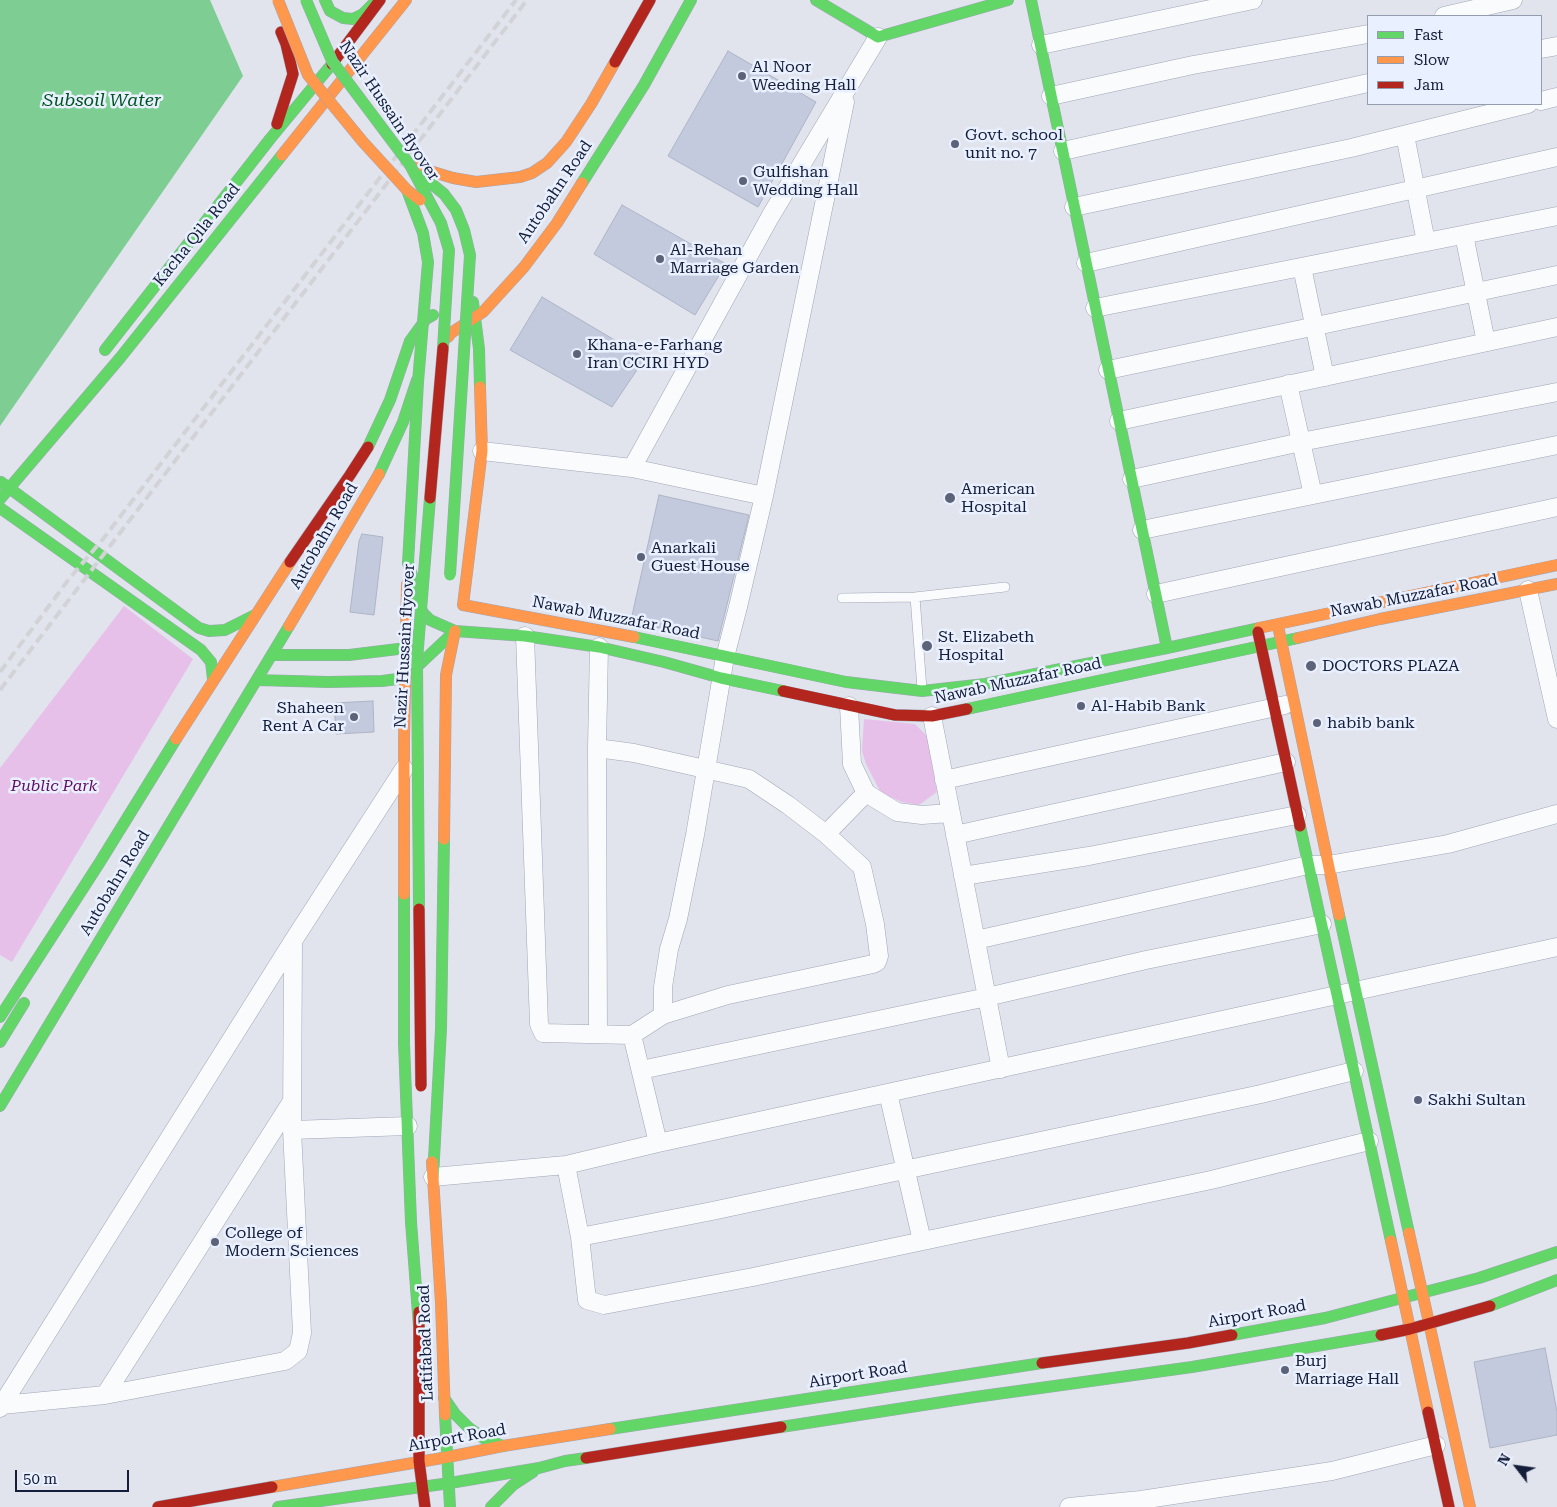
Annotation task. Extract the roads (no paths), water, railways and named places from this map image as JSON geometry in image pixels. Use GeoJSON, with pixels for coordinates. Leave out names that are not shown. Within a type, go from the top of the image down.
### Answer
{"type":"FeatureCollection","features":[{"type":"Feature","properties":{"kind":"main road"},"geometry":{"type":"LineString","coordinates":[[268,0],[286,44],[293,74],[270,139]]}},
{"type":"Feature","properties":{"kind":"main road","name":"Nazir Hussain flyover"},"geometry":{"type":"LineString","coordinates":[[278,0],[308,75],[335,109],[407,190],[435,212]]}},
{"type":"Feature","properties":{"kind":"main road","name":"Nazir Hussain flyover"},"geometry":{"type":"LineString","coordinates":[[306,0],[332,61],[410,165],[442,223],[447,239],[449,263],[417,660],[422,1092]]}},
{"type":"Feature","properties":{"kind":"main road"},"geometry":{"type":"LineString","coordinates":[[325,0],[330,11],[343,18],[353,19],[363,14],[378,0]]}},
{"type":"Feature","properties":{"kind":"main road","name":"Kacha Qila Road"},"geometry":{"type":"LineString","coordinates":[[99,358],[270,139],[317,84],[378,0]]}},
{"type":"Feature","properties":{"kind":"main road","name":"Kacha Qila Road"},"geometry":{"type":"LineString","coordinates":[[4,484],[120,358],[406,0]]}},
{"type":"Feature","properties":{"kind":"main road"},"geometry":{"type":"LineString","coordinates":[[410,165],[453,178],[476,182],[492,181],[532,173],[547,163],[566,142],[591,104],[650,0]]}},
{"type":"Feature","properties":{"kind":"main road","name":"Autobahn Road"},"geometry":{"type":"LineString","coordinates":[[0,1106],[338,547],[385,463],[420,374],[451,333],[483,312],[524,267],[557,224],[644,85],[691,0]]}},
{"type":"Feature","properties":{"kind":"main road"},"geometry":{"type":"LineString","coordinates":[[816,0],[878,37],[1008,0]]}},
{"type":"Feature","properties":{"kind":"main road"},"geometry":{"type":"LineString","coordinates":[[1031,0],[1167,648]]}},
{"type":"Feature","properties":{"kind":"main road"},"geometry":{"type":"LineString","coordinates":[[410,165],[444,194],[456,210],[464,230],[470,255],[452,584],[463,606]]}},
{"type":"Feature","properties":{"kind":"main road"},"geometry":{"type":"LineString","coordinates":[[407,190],[423,233],[428,262],[418,382],[408,563],[404,769],[404,1043],[419,1327]]}},
{"type":"Feature","properties":{"kind":"main road","name":"Autobahn Road"},"geometry":{"type":"LineString","coordinates":[[0,1017],[100,862],[213,679],[371,442],[390,400],[410,341],[426,319],[476,290],[475,317]]}},
{"type":"Feature","properties":{"kind":"main road"},"geometry":{"type":"LineString","coordinates":[[463,606],[482,452],[479,349],[475,317]]}},
{"type":"Feature","properties":{"kind":"main road"},"geometry":{"type":"LineString","coordinates":[[0,499],[4,484],[13,466]]}},
{"type":"Feature","properties":{"kind":"main road"},"geometry":{"type":"LineString","coordinates":[[4,484],[199,628],[208,631],[225,630],[255,615]]}},
{"type":"Feature","properties":{"kind":"main road"},"geometry":{"type":"LineString","coordinates":[[0,508],[201,650],[211,662],[213,679]]}},
{"type":"Feature","properties":{"kind":"main road"},"geometry":{"type":"LineString","coordinates":[[273,655],[349,655],[406,648],[430,620],[423,613],[416,598],[414,581],[408,563]]}},
{"type":"Feature","properties":{"kind":"main road","name":"Nawab Muzzafar Road"},"geometry":{"type":"LineString","coordinates":[[463,606],[611,632],[846,682],[922,691],[985,684],[1167,648],[1557,565]]}},
{"type":"Feature","properties":{"kind":"main road","name":"Nawab Muzzafar Road"},"geometry":{"type":"LineString","coordinates":[[430,620],[455,631],[525,636],[598,647],[664,662],[721,678],[849,706],[895,715],[932,716],[1261,646],[1380,618],[1557,584]]}},
{"type":"Feature","properties":{"kind":"main road"},"geometry":{"type":"LineString","coordinates":[[1277,624],[1328,865],[1470,1507]]}},
{"type":"Feature","properties":{"kind":"main road"},"geometry":{"type":"LineString","coordinates":[[1257,628],[1449,1507]]}},
{"type":"Feature","properties":{"kind":"main road"},"geometry":{"type":"LineString","coordinates":[[257,680],[328,682],[382,681],[405,678],[455,631]]}},
{"type":"Feature","properties":{"kind":"main road"},"geometry":{"type":"LineString","coordinates":[[434,1177],[441,1029],[446,675],[455,631]]}},
{"type":"Feature","properties":{"kind":"main road"},"geometry":{"type":"LineString","coordinates":[[0,1042],[30,993],[38,959]]}},
{"type":"Feature","properties":{"kind":"main road"},"geometry":{"type":"LineString","coordinates":[[58,992],[72,986]]}},
{"type":"Feature","properties":{"kind":"main road"},"geometry":{"type":"LineString","coordinates":[[425,1110],[434,1177]]}},
{"type":"Feature","properties":{"kind":"main road"},"geometry":{"type":"LineString","coordinates":[[419,1142],[419,1327]]}},
{"type":"Feature","properties":{"kind":"main road","name":"Latifabad Road"},"geometry":{"type":"LineString","coordinates":[[434,1177],[450,1507]]}},
{"type":"Feature","properties":{"kind":"main road","name":"Airport Road"},"geometry":{"type":"LineString","coordinates":[[158,1507],[503,1446],[1188,1343],[1325,1318],[1479,1278],[1557,1252]]}},
{"type":"Feature","properties":{"kind":"main road"},"geometry":{"type":"LineString","coordinates":[[278,1507],[392,1495],[423,1486],[538,1468],[565,1461],[975,1397],[1192,1367],[1410,1329],[1490,1306],[1557,1280]]}},
{"type":"Feature","properties":{"kind":"main road","name":"Latifabad Road"},"geometry":{"type":"LineString","coordinates":[[419,1327],[419,1461],[424,1507]]}},
{"type":"Feature","properties":{"kind":"main road"},"geometry":{"type":"LineString","coordinates":[[444,1398],[455,1414],[469,1428],[503,1446]]}},
{"type":"Feature","properties":{"kind":"main road"},"geometry":{"type":"LineString","coordinates":[[491,1507],[513,1485],[538,1468]]}},
{"type":"Feature","properties":{"kind":"street"},"geometry":{"type":"LineString","coordinates":[[1041,45],[1253,0]]}},
{"type":"Feature","properties":{"kind":"street"},"geometry":{"type":"LineString","coordinates":[[1448,15],[1505,1]]}},
{"type":"Feature","properties":{"kind":"street"},"geometry":{"type":"LineString","coordinates":[[1051,96],[1193,65],[1367,34]]}},
{"type":"Feature","properties":{"kind":"street"},"geometry":{"type":"LineString","coordinates":[[632,468],[770,217],[878,37]]}},
{"type":"Feature","properties":{"kind":"street"},"geometry":{"type":"LineString","coordinates":[[1542,49],[1557,46]]}},
{"type":"Feature","properties":{"kind":"street"},"geometry":{"type":"LineString","coordinates":[[1063,151],[1367,83]]}},
{"type":"Feature","properties":{"kind":"street"},"geometry":{"type":"LineString","coordinates":[[663,1015],[663,987],[669,949],[678,919],[707,770],[725,657],[764,496],[847,90]]}},
{"type":"Feature","properties":{"kind":"street"},"geometry":{"type":"LineString","coordinates":[[1542,101],[1557,97]]}},
{"type":"Feature","properties":{"kind":"street"},"geometry":{"type":"LineString","coordinates":[[1074,207],[1351,148],[1524,105]]}},
{"type":"Feature","properties":{"kind":"street"},"geometry":{"type":"LineString","coordinates":[[1405,135],[1426,242]]}},
{"type":"Feature","properties":{"kind":"street"},"geometry":{"type":"LineString","coordinates":[[1086,263],[1557,157]]}},
{"type":"Feature","properties":{"kind":"street"},"geometry":{"type":"LineString","coordinates":[[1095,308],[1557,216]]}},
{"type":"Feature","properties":{"kind":"street"},"geometry":{"type":"LineString","coordinates":[[1464,235],[1486,342]]}},
{"type":"Feature","properties":{"kind":"street"},"geometry":{"type":"LineString","coordinates":[[1302,267],[1325,377]]}},
{"type":"Feature","properties":{"kind":"street"},"geometry":{"type":"LineString","coordinates":[[1108,370],[1557,275]]}},
{"type":"Feature","properties":{"kind":"street"},"geometry":{"type":"LineString","coordinates":[[1119,420],[1557,327]]}},
{"type":"Feature","properties":{"kind":"street"},"geometry":{"type":"LineString","coordinates":[[1288,384],[1312,495]]}},
{"type":"Feature","properties":{"kind":"street"},"geometry":{"type":"LineString","coordinates":[[1132,479],[1301,442],[1557,392]]}},
{"type":"Feature","properties":{"kind":"street"},"geometry":{"type":"LineString","coordinates":[[1142,530],[1557,445]]}},
{"type":"Feature","properties":{"kind":"street"},"geometry":{"type":"LineString","coordinates":[[482,452],[632,468],[764,496]]}},
{"type":"Feature","properties":{"kind":"street"},"geometry":{"type":"LineString","coordinates":[[1156,594],[1557,506]]}},
{"type":"Feature","properties":{"kind":"street"},"geometry":{"type":"LineString","coordinates":[[1528,590],[1557,720]]}},
{"type":"Feature","properties":{"kind":"street"},"geometry":{"type":"LineString","coordinates":[[525,636],[540,1029],[542,1034],[632,1035],[663,1015],[728,995],[878,962],[875,924],[862,867],[826,834],[788,805],[749,779],[634,753],[597,748]]}},
{"type":"Feature","properties":{"kind":"street"},"geometry":{"type":"LineString","coordinates":[[598,647],[598,1034]]}},
{"type":"Feature","properties":{"kind":"street"},"geometry":{"type":"LineString","coordinates":[[944,780],[1294,703]]}},
{"type":"Feature","properties":{"kind":"street"},"geometry":{"type":"LineString","coordinates":[[849,706],[852,764],[866,793],[897,812],[922,815],[950,813]]}},
{"type":"Feature","properties":{"kind":"street"},"geometry":{"type":"LineString","coordinates":[[932,716],[1001,1069]]}},
{"type":"Feature","properties":{"kind":"street"},"geometry":{"type":"LineString","coordinates":[[955,835],[1286,762]]}},
{"type":"Feature","properties":{"kind":"street"},"geometry":{"type":"LineString","coordinates":[[1,1407],[293,941],[404,769]]}},
{"type":"Feature","properties":{"kind":"street"},"geometry":{"type":"LineString","coordinates":[[826,834],[866,793]]}},
{"type":"Feature","properties":{"kind":"street"},"geometry":{"type":"LineString","coordinates":[[976,940],[1308,865],[1328,865],[1448,844],[1557,814]]}},
{"type":"Feature","properties":{"kind":"street"},"geometry":{"type":"LineString","coordinates":[[963,876],[1089,856],[1298,815]]}},
{"type":"Feature","properties":{"kind":"street"},"geometry":{"type":"LineString","coordinates":[[641,1070],[987,997],[1146,960],[1322,924]]}},
{"type":"Feature","properties":{"kind":"street"},"geometry":{"type":"LineString","coordinates":[[1,1407],[105,1395],[286,1361],[298,1351],[302,1333],[292,1130],[293,941]]}},
{"type":"Feature","properties":{"kind":"street"},"geometry":{"type":"LineString","coordinates":[[434,1177],[566,1165],[888,1092],[1557,948]]}},
{"type":"Feature","properties":{"kind":"street"},"geometry":{"type":"LineString","coordinates":[[632,1035],[658,1143]]}},
{"type":"Feature","properties":{"kind":"street"},"geometry":{"type":"LineString","coordinates":[[580,1237],[1261,1094],[1354,1071]]}},
{"type":"Feature","properties":{"kind":"street"},"geometry":{"type":"LineString","coordinates":[[888,1092],[922,1241]]}},
{"type":"Feature","properties":{"kind":"street"},"geometry":{"type":"LineString","coordinates":[[105,1395],[292,1101]]}},
{"type":"Feature","properties":{"kind":"street"},"geometry":{"type":"LineString","coordinates":[[292,1130],[408,1126]]}},
{"type":"Feature","properties":{"kind":"street"},"geometry":{"type":"LineString","coordinates":[[566,1165],[580,1237],[587,1300],[604,1305],[754,1277],[1211,1180],[1369,1140]]}},
{"type":"Feature","properties":{"kind":"street"},"geometry":{"type":"LineString","coordinates":[[1069,1507],[1142,1504],[1332,1471],[1436,1445]]}},
{"type":"Feature","properties":{"kind":"lane"},"geometry":{"type":"LineString","coordinates":[[842,598],[915,598],[1005,587]]}},
{"type":"Feature","properties":{"kind":"lane"},"geometry":{"type":"LineString","coordinates":[[915,598],[922,691]]}},
{"type":"Feature","properties":{"kind":"water","name":"Subsoil Water"},"geometry":{"type":"Polygon","coordinates":[[[0,0],[210,0],[243,76],[0,426],[0,0]]]}},
{"type":"Feature","properties":{"kind":"railway"},"geometry":{"type":"LineString","coordinates":[[0,672],[69,579],[103,539],[516,0]]}},
{"type":"Feature","properties":{"kind":"railway"},"geometry":{"type":"LineString","coordinates":[[0,690],[527,0]]}},
{"type":"Feature","properties":{"kind":"place","name":"Al Noor Weeding Hall"},"geometry":{"type":"Point","coordinates":[742,76]}},
{"type":"Feature","properties":{"kind":"place","name":"Govt. school unit no. 7"},"geometry":{"type":"Point","coordinates":[955,144]}},
{"type":"Feature","properties":{"kind":"place","name":"Gulfishan Wedding Hall"},"geometry":{"type":"Point","coordinates":[743,181]}},
{"type":"Feature","properties":{"kind":"place","name":"Al-Rehan Marriage Garden"},"geometry":{"type":"Point","coordinates":[660,259]}},
{"type":"Feature","properties":{"kind":"place","name":"Khana-e-Farhang Iran CCIRI HYD"},"geometry":{"type":"Point","coordinates":[577,354]}},
{"type":"Feature","properties":{"kind":"place","name":"American Hospital"},"geometry":{"type":"Point","coordinates":[950,498]}},
{"type":"Feature","properties":{"kind":"place","name":"Anarkali Guest House"},"geometry":{"type":"Point","coordinates":[641,557]}},
{"type":"Feature","properties":{"kind":"place","name":"St. Elizabeth Hospital"},"geometry":{"type":"Point","coordinates":[927,646]}},
{"type":"Feature","properties":{"kind":"place","name":"DOCTORS PLAZA"},"geometry":{"type":"Point","coordinates":[1311,666]}},
{"type":"Feature","properties":{"kind":"place","name":"Al-Habib Bank"},"geometry":{"type":"Point","coordinates":[1081,706]}},
{"type":"Feature","properties":{"kind":"place","name":"Shaheen Rent A Car"},"geometry":{"type":"Point","coordinates":[354,717]}},
{"type":"Feature","properties":{"kind":"place","name":"habib bank"},"geometry":{"type":"Point","coordinates":[1317,723]}},
{"type":"Feature","properties":{"kind":"place","name":"Sakhi Sultan"},"geometry":{"type":"Point","coordinates":[1418,1100]}},
{"type":"Feature","properties":{"kind":"place","name":"College of Modern Sciences"},"geometry":{"type":"Point","coordinates":[215,1242]}},
{"type":"Feature","properties":{"kind":"place","name":"Burj Marriage Hall"},"geometry":{"type":"Point","coordinates":[1285,1370]}},
{"type":"Feature","properties":{"kind":"park label","name":"Public Park"},"geometry":{"type":"Point","coordinates":[54,786]}}]}
